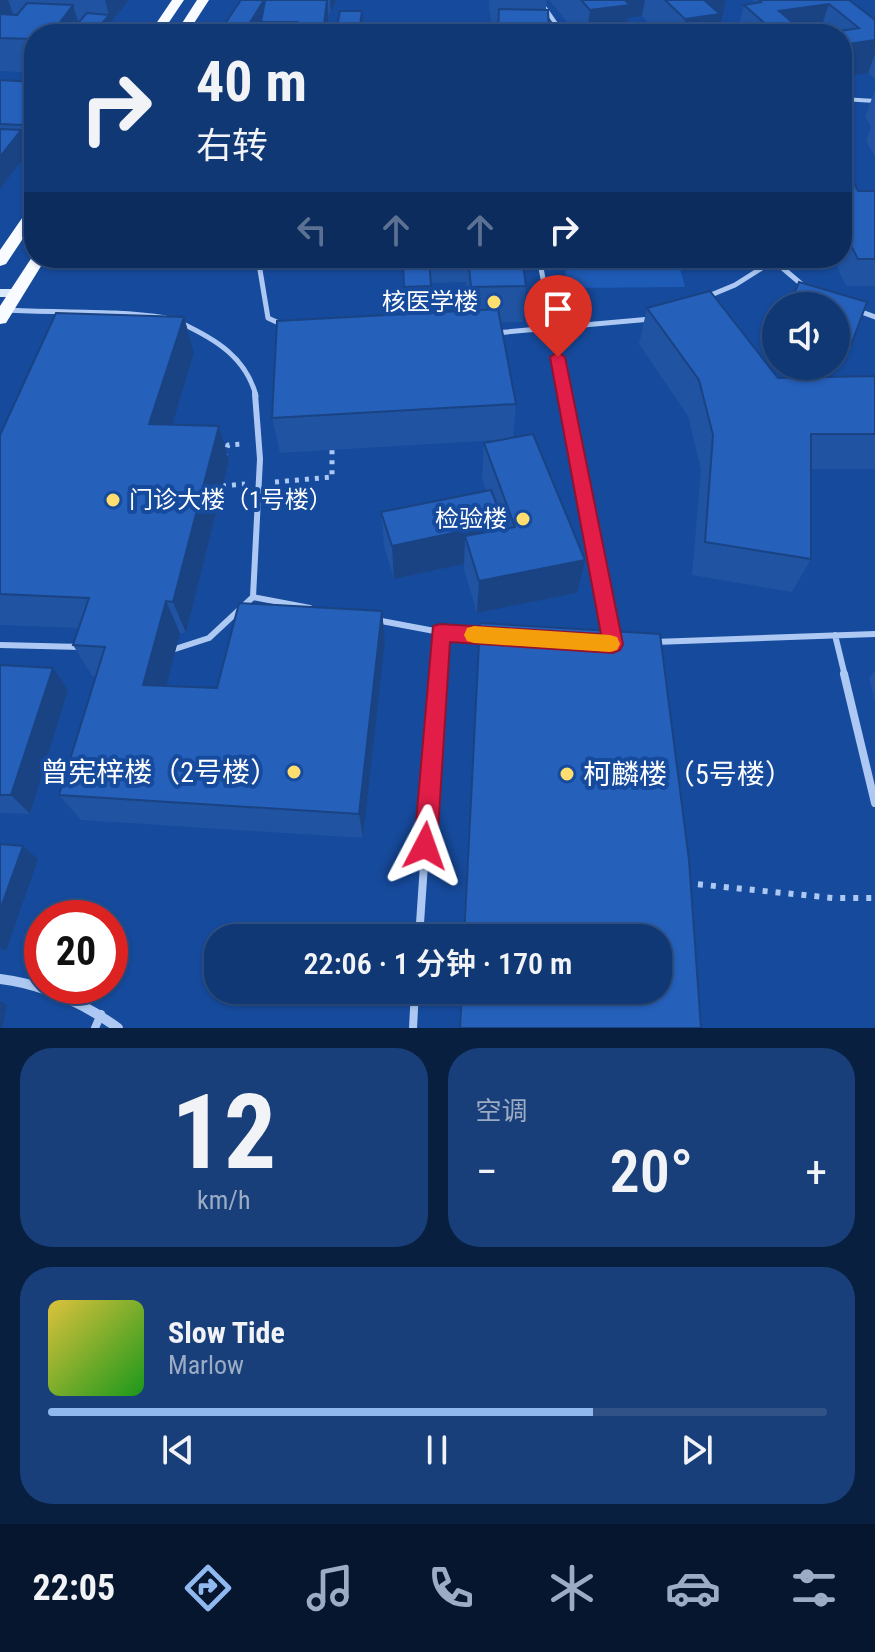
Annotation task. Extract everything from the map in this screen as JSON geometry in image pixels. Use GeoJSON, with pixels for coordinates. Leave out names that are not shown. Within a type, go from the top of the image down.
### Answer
{"type":"FeatureCollection","features":[{"type":"Feature","properties":{"kind":"main road"},"geometry":{"type":"LineString","coordinates":[[162,24],[178,0]]}},
{"type":"Feature","properties":{"kind":"main road"},"geometry":{"type":"LineString","coordinates":[[187,24],[203,0]]}},
{"type":"Feature","properties":{"kind":"main road"},"geometry":{"type":"LineString","coordinates":[[0,261],[24,226]]}},
{"type":"Feature","properties":{"kind":"main road"},"geometry":{"type":"LineString","coordinates":[[3,315],[8,293],[29,268]]}},
{"type":"Feature","properties":{"kind":"street"},"geometry":{"type":"LineString","coordinates":[[0,979],[19,980],[101,1014],[118,1028]]}},
{"type":"Feature","properties":{"kind":"lane"},"geometry":{"type":"LineString","coordinates":[[539,0],[559,24]]}},
{"type":"Feature","properties":{"kind":"lane"},"geometry":{"type":"LineString","coordinates":[[852,100],[875,101]]}},
{"type":"Feature","properties":{"kind":"lane"},"geometry":{"type":"LineString","coordinates":[[260,268],[268,318],[291,329]]}},
{"type":"Feature","properties":{"kind":"lane"},"geometry":{"type":"LineString","coordinates":[[541,268],[613,644],[597,643]]}},
{"type":"Feature","properties":{"kind":"lane"},"geometry":{"type":"LineString","coordinates":[[693,302],[735,285],[761,268]]}},
{"type":"Feature","properties":{"kind":"lane"},"geometry":{"type":"LineString","coordinates":[[783,268],[808,289]]}},
{"type":"Feature","properties":{"kind":"lane"},"geometry":{"type":"LineString","coordinates":[[850,308],[875,317]]}},
{"type":"Feature","properties":{"kind":"lane"},"geometry":{"type":"LineString","coordinates":[[3,315],[126,312],[160,316],[211,335],[239,359],[254,389],[262,421],[253,597],[209,639],[194,648],[175,649]]}},
{"type":"Feature","properties":{"kind":"lane"},"geometry":{"type":"LineString","coordinates":[[481,334],[652,319]]}},
{"type":"Feature","properties":{"kind":"lane"},"geometry":{"type":"LineString","coordinates":[[253,597],[315,609]]}},
{"type":"Feature","properties":{"kind":"lane"},"geometry":{"type":"LineString","coordinates":[[362,618],[440,632],[487,635]]}},
{"type":"Feature","properties":{"kind":"lane"},"geometry":{"type":"LineString","coordinates":[[420,924],[440,632]]}},
{"type":"Feature","properties":{"kind":"lane"},"geometry":{"type":"LineString","coordinates":[[644,643],[875,634]]}},
{"type":"Feature","properties":{"kind":"lane"},"geometry":{"type":"LineString","coordinates":[[835,635],[875,803]]}},
{"type":"Feature","properties":{"kind":"lane"},"geometry":{"type":"LineString","coordinates":[[0,645],[86,648]]}},
{"type":"Feature","properties":{"kind":"lane"},"geometry":{"type":"LineString","coordinates":[[413,1028],[414,1004]]}},
{"type":"Feature","properties":{"kind":"lane"},"geometry":{"type":"LineString","coordinates":[[95,1028],[101,1014]]}},
{"type":"Feature","properties":{"kind":"path"},"geometry":{"type":"LineString","coordinates":[[270,482],[332,477],[331,437]]}},
{"type":"Feature","properties":{"kind":"path"},"geometry":{"type":"LineString","coordinates":[[222,486],[254,484]]}},
{"type":"Feature","properties":{"kind":"path"},"geometry":{"type":"LineString","coordinates":[[674,882],[833,898],[875,898]]}},
{"type":"Feature","properties":{"kind":"shaded area"},"geometry":{"type":"Polygon","coordinates":[[[565,268],[680,268],[685,287],[568,288],[565,268]]]}},
{"type":"Feature","properties":{"kind":"building"},"geometry":{"type":"Polygon","coordinates":[[[241,0],[264,0],[249,24],[225,24],[241,0]]]}},
{"type":"Feature","properties":{"kind":"building"},"geometry":{"type":"Polygon","coordinates":[[[265,0],[327,0],[324,24],[261,22],[265,0]]]}},
{"type":"Feature","properties":{"kind":"building"},"geometry":{"type":"Polygon","coordinates":[[[581,0],[625,0],[630,5],[590,10],[581,0]]]}},
{"type":"Feature","properties":{"kind":"building"},"geometry":{"type":"Polygon","coordinates":[[[665,0],[704,0],[720,14],[685,19],[665,0]]]}},
{"type":"Feature","properties":{"kind":"building"},"geometry":{"type":"Polygon","coordinates":[[[759,0],[849,0],[875,20],[875,40],[852,43],[852,29],[859,28],[829,4],[779,11],[794,24],[766,24],[744,5],[761,2],[759,0]]]}},
{"type":"Feature","properties":{"kind":"building"},"geometry":{"type":"Polygon","coordinates":[[[27,3],[73,5],[59,24],[24,24],[24,39],[0,38],[0,14],[17,15],[27,3]]]}},
{"type":"Feature","properties":{"kind":"building"},"geometry":{"type":"Polygon","coordinates":[[[499,9],[548,10],[549,24],[498,24],[499,9]]]}},
{"type":"Feature","properties":{"kind":"building"},"geometry":{"type":"Polygon","coordinates":[[[340,11],[362,11],[360,24],[338,24],[340,11]]]}},
{"type":"Feature","properties":{"kind":"building"},"geometry":{"type":"Polygon","coordinates":[[[87,13],[109,15],[102,24],[79,22],[87,13]]]}},
{"type":"Feature","properties":{"kind":"building"},"geometry":{"type":"Polygon","coordinates":[[[0,80],[24,81],[24,122],[22,125],[0,124],[0,80]]]}},
{"type":"Feature","properties":{"kind":"building"},"geometry":{"type":"Polygon","coordinates":[[[0,129],[21,130],[0,157],[0,129]]]}},
{"type":"Feature","properties":{"kind":"building"},"geometry":{"type":"Polygon","coordinates":[[[852,180],[858,191],[875,191],[875,259],[858,259],[852,247],[852,180]]]}},
{"type":"Feature","properties":{"kind":"building"},"geometry":{"type":"Polygon","coordinates":[[[403,268],[430,268],[431,286],[404,287],[403,268]]]}},
{"type":"Feature","properties":{"kind":"building"},"geometry":{"type":"Polygon","coordinates":[[[469,268],[523,268],[526,286],[471,287],[469,268]]]}},
{"type":"Feature","properties":{"kind":"building"},"geometry":{"type":"Polygon","coordinates":[[[799,282],[833,292],[795,292],[799,282]]]}},
{"type":"Feature","properties":{"kind":"building"},"geometry":{"type":"Polygon","coordinates":[[[710,291],[762,358],[762,380],[850,380],[850,377],[875,376],[875,434],[811,434],[811,559],[705,542],[713,435],[699,380],[647,308],[710,291]]]}},
{"type":"Feature","properties":{"kind":"building"},"geometry":{"type":"Polygon","coordinates":[[[850,297],[867,302],[850,345],[850,297]]]}},
{"type":"Feature","properties":{"kind":"building"},"geometry":{"type":"Polygon","coordinates":[[[498,309],[516,404],[272,418],[277,321],[498,309]]]}},
{"type":"Feature","properties":{"kind":"building"},"geometry":{"type":"Polygon","coordinates":[[[56,313],[184,317],[149,424],[219,426],[173,602],[166,601],[143,685],[217,688],[239,603],[382,611],[359,814],[59,795],[105,647],[73,645],[89,598],[0,594],[0,435],[56,313]]]}},
{"type":"Feature","properties":{"kind":"building"},"geometry":{"type":"Polygon","coordinates":[[[533,434],[585,560],[479,581],[465,536],[515,527],[484,443],[533,434]]]}},
{"type":"Feature","properties":{"kind":"building"},"geometry":{"type":"Polygon","coordinates":[[[491,490],[504,522],[392,546],[381,512],[491,490]]]}},
{"type":"Feature","properties":{"kind":"building","name":"柯麟楼（5号楼）"},"geometry":{"type":"Polygon","coordinates":[[[480,623],[660,634],[689,860],[701,1028],[460,1028],[461,1004],[672,1004],[672,924],[465,924],[480,623]]]}},
{"type":"Feature","properties":{"kind":"building"},"geometry":{"type":"Polygon","coordinates":[[[0,665],[53,668],[11,795],[0,795],[0,665]]]}},
{"type":"Feature","properties":{"kind":"building"},"geometry":{"type":"Polygon","coordinates":[[[0,844],[23,846],[0,910],[0,844]]]}},
{"type":"Feature","properties":{"kind":"slow traffic"},"geometry":{"type":"LineString","coordinates":[[474,635],[610,644]]}},
{"type":"Feature","properties":{"kind":"place","name":"核医学楼"},"geometry":{"type":"Point","coordinates":[494,302]}},
{"type":"Feature","properties":{"kind":"place","name":"门诊大楼（1号楼）"},"geometry":{"type":"Point","coordinates":[113,500]}},
{"type":"Feature","properties":{"kind":"place","name":"检验楼"},"geometry":{"type":"Point","coordinates":[523,519]}},
{"type":"Feature","properties":{"kind":"place","name":"曾宪梓楼（2号楼）"},"geometry":{"type":"Point","coordinates":[294,772]}},
{"type":"Feature","properties":{"kind":"place","name":"柯麟楼（5号楼）"},"geometry":{"type":"Point","coordinates":[567,774]}},
{"type":"Feature","properties":{"kind":"route"},"geometry":{"type":"LineString","coordinates":[[425,846],[440,632],[613,644],[558,357]]}}]}
